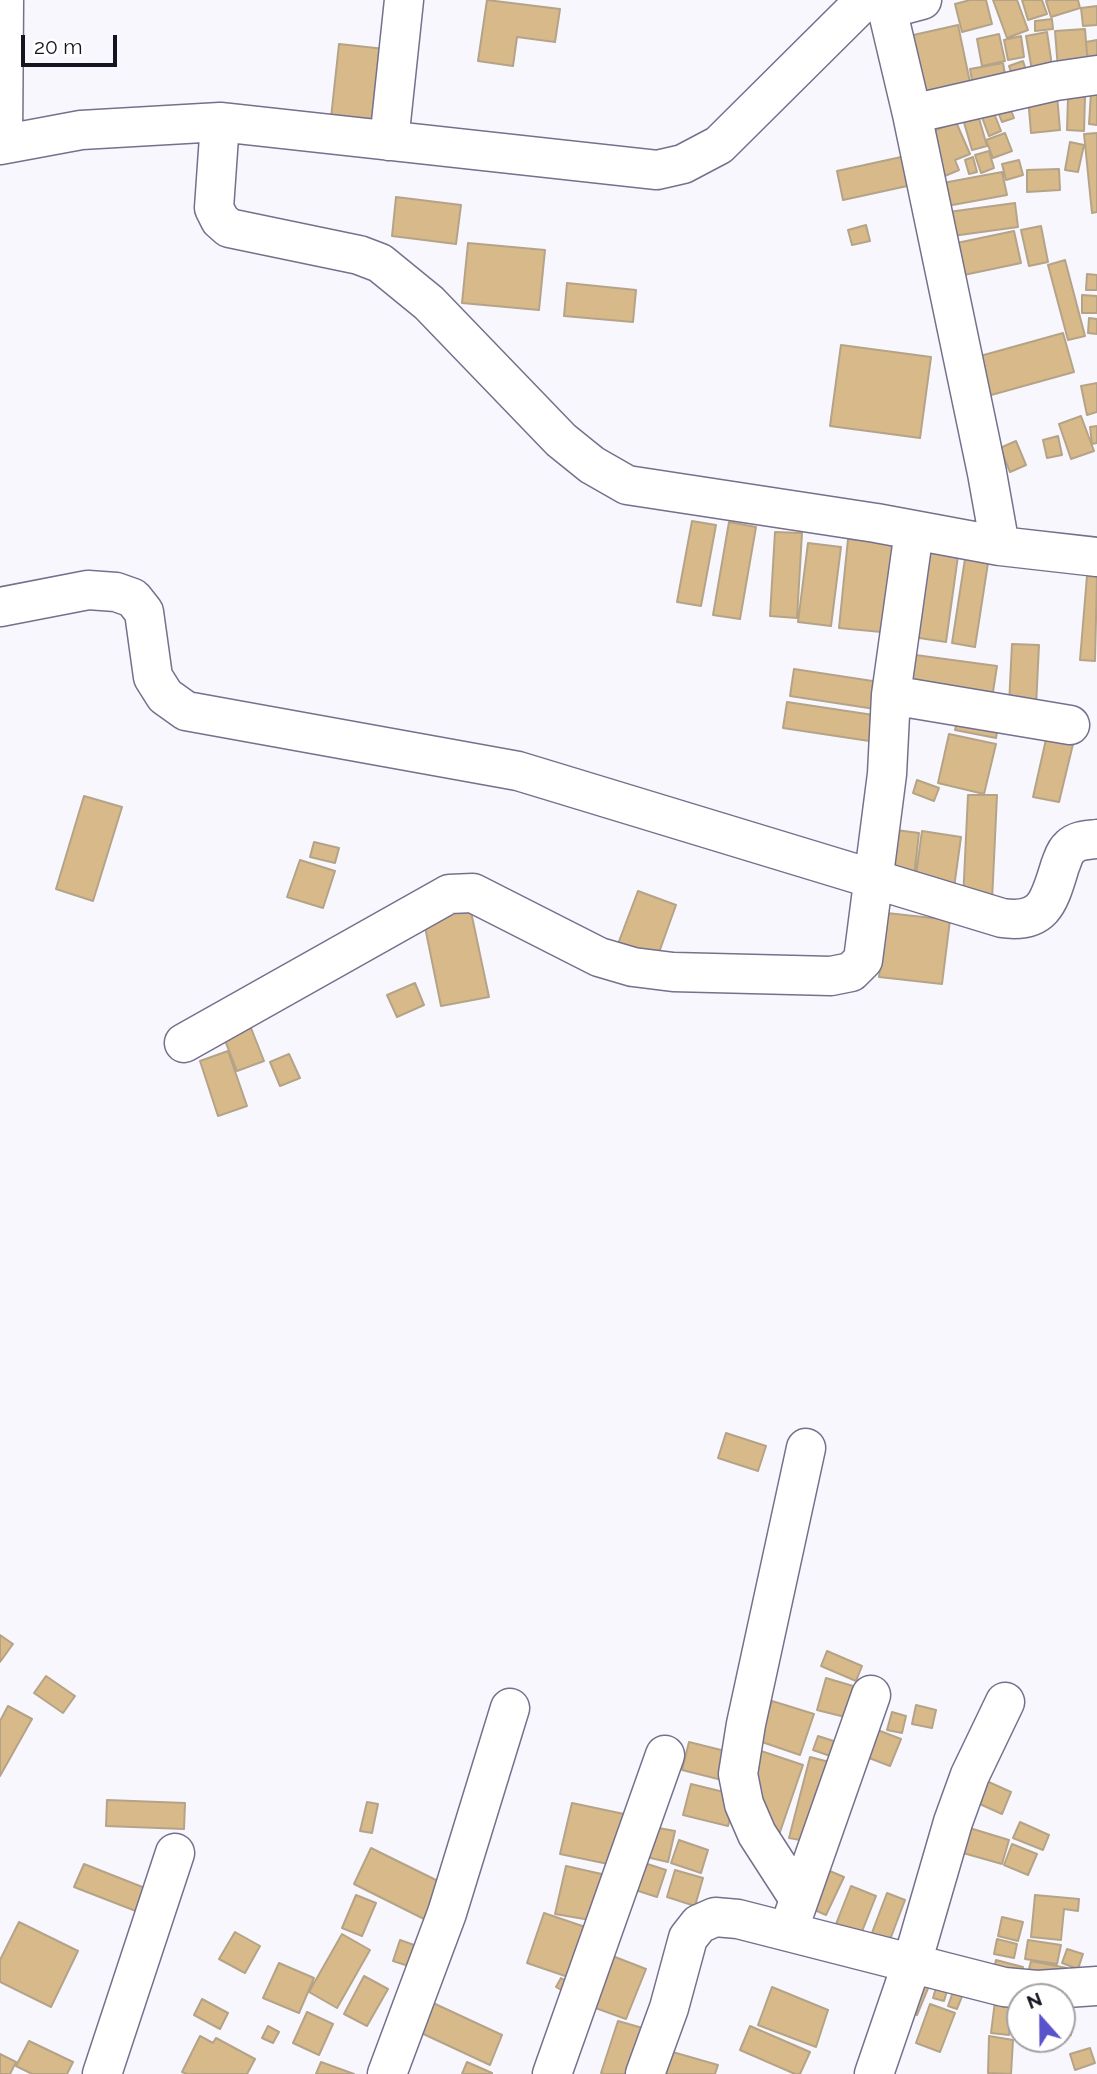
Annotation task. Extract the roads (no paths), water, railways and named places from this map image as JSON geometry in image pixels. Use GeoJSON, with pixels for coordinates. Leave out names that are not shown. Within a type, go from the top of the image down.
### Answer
{"type":"FeatureCollection","features":[{"type":"Feature","properties":{"kind":"street"},"geometry":{"type":"LineString","coordinates":[[4,0],[2,144],[81,130],[220,122],[657,170],[683,164],[719,145],[890,2],[1000,546]]}},
{"type":"Feature","properties":{"kind":"street"},"geometry":{"type":"LineString","coordinates":[[389,141],[404,0]]}},
{"type":"Feature","properties":{"kind":"street"},"geometry":{"type":"LineString","coordinates":[[912,114],[1056,81],[1097,75]]}},
{"type":"Feature","properties":{"kind":"street"},"geometry":{"type":"LineString","coordinates":[[220,122],[214,208],[220,220],[229,228],[359,255],[380,263],[429,303],[561,440],[592,465],[627,485],[1000,546],[1097,557]]}},
{"type":"Feature","properties":{"kind":"street"},"geometry":{"type":"LineString","coordinates":[[184,1043],[449,894],[473,893],[599,957],[633,967],[673,972],[831,976],[851,972],[863,960],[875,878],[887,774],[891,695],[914,531]]}},
{"type":"Feature","properties":{"kind":"street"},"geometry":{"type":"LineString","coordinates":[[0,607],[88,590],[116,592],[134,598],[144,612],[153,677],[165,696],[186,711],[518,771],[1002,918],[1022,920],[1039,912],[1050,899],[1064,855],[1072,845],[1097,839]]}},
{"type":"Feature","properties":{"kind":"street"},"geometry":{"type":"LineString","coordinates":[[891,695],[1070,725]]}},
{"type":"Feature","properties":{"kind":"street"},"geometry":{"type":"LineString","coordinates":[[794,1916],[744,1804],[738,1774],[746,1724],[806,1448]]}},
{"type":"Feature","properties":{"kind":"street"},"geometry":{"type":"LineString","coordinates":[[794,1916],[871,1695]]}},
{"type":"Feature","properties":{"kind":"street"},"geometry":{"type":"LineString","coordinates":[[874,2074],[912,1963],[957,1811],[1005,1702]]}},
{"type":"Feature","properties":{"kind":"street"},"geometry":{"type":"LineString","coordinates":[[387,2074],[447,1913],[510,1708]]}},
{"type":"Feature","properties":{"kind":"street"},"geometry":{"type":"LineString","coordinates":[[552,2074],[665,1755]]}},
{"type":"Feature","properties":{"kind":"street"},"geometry":{"type":"LineString","coordinates":[[102,2074],[175,1853]]}},
{"type":"Feature","properties":{"kind":"street"},"geometry":{"type":"LineString","coordinates":[[645,2074],[669,2008],[688,1938],[699,1924],[715,1917],[738,1919],[794,1916],[912,1963],[1023,1989],[1097,1986]]}}]}
